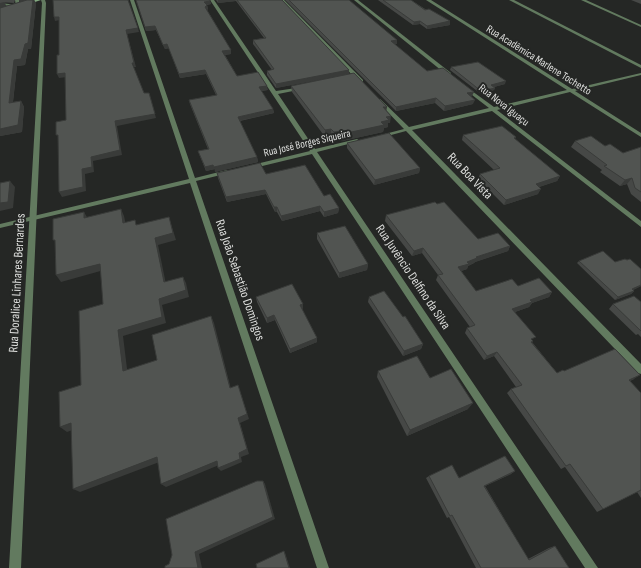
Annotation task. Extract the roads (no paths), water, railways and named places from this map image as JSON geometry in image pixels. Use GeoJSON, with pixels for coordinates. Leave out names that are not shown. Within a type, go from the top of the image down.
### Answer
{"type":"FeatureCollection","features":[{"type":"Feature","properties":{"kind":"main road"},"geometry":{"type":"LineString","coordinates":[[6,10],[39,0]]}},
{"type":"Feature","properties":{"kind":"street"},"geometry":{"type":"LineString","coordinates":[[0,4],[18,6],[18,0]]}},
{"type":"Feature","properties":{"kind":"street","name":"Rua Doralice Linhares Bernardes"},"geometry":{"type":"LineString","coordinates":[[15,568],[34,218],[43,0]]}},
{"type":"Feature","properties":{"kind":"street","name":"Rua João Sebastião Domingos"},"geometry":{"type":"LineString","coordinates":[[132,0],[323,568]]}},
{"type":"Feature","properties":{"kind":"street","name":"Rua Juvêncio Delfino da Silva"},"geometry":{"type":"LineString","coordinates":[[212,0],[592,568]]}},
{"type":"Feature","properties":{"kind":"street"},"geometry":{"type":"LineString","coordinates":[[282,0],[366,86]]}},
{"type":"Feature","properties":{"kind":"street"},"geometry":{"type":"LineString","coordinates":[[356,0],[455,79]]}},
{"type":"Feature","properties":{"kind":"street","name":"Rua Acadêmica Marlene Tochetto"},"geometry":{"type":"LineString","coordinates":[[428,0],[641,135]]}},
{"type":"Feature","properties":{"kind":"street"},"geometry":{"type":"LineString","coordinates":[[511,0],[641,68]]}},
{"type":"Feature","properties":{"kind":"street"},"geometry":{"type":"LineString","coordinates":[[583,0],[641,26]]}},
{"type":"Feature","properties":{"kind":"street"},"geometry":{"type":"LineString","coordinates":[[375,137],[641,74]]}},
{"type":"Feature","properties":{"kind":"street"},"geometry":{"type":"LineString","coordinates":[[348,78],[355,76]]}},
{"type":"Feature","properties":{"kind":"street","name":"Rua Nova Iguaçu"},"geometry":{"type":"LineString","coordinates":[[461,84],[641,225]]}},
{"type":"Feature","properties":{"kind":"street"},"geometry":{"type":"LineString","coordinates":[[274,93],[304,87]]}},
{"type":"Feature","properties":{"kind":"street","name":"Rua Boa Vista"},"geometry":{"type":"LineString","coordinates":[[376,97],[641,370]]}},
{"type":"Feature","properties":{"kind":"street","name":"Rua José Borges Siqueira"},"geometry":{"type":"LineString","coordinates":[[240,169],[361,140]]}},
{"type":"Feature","properties":{"kind":"street"},"geometry":{"type":"LineString","coordinates":[[0,226],[233,171]]}}]}
